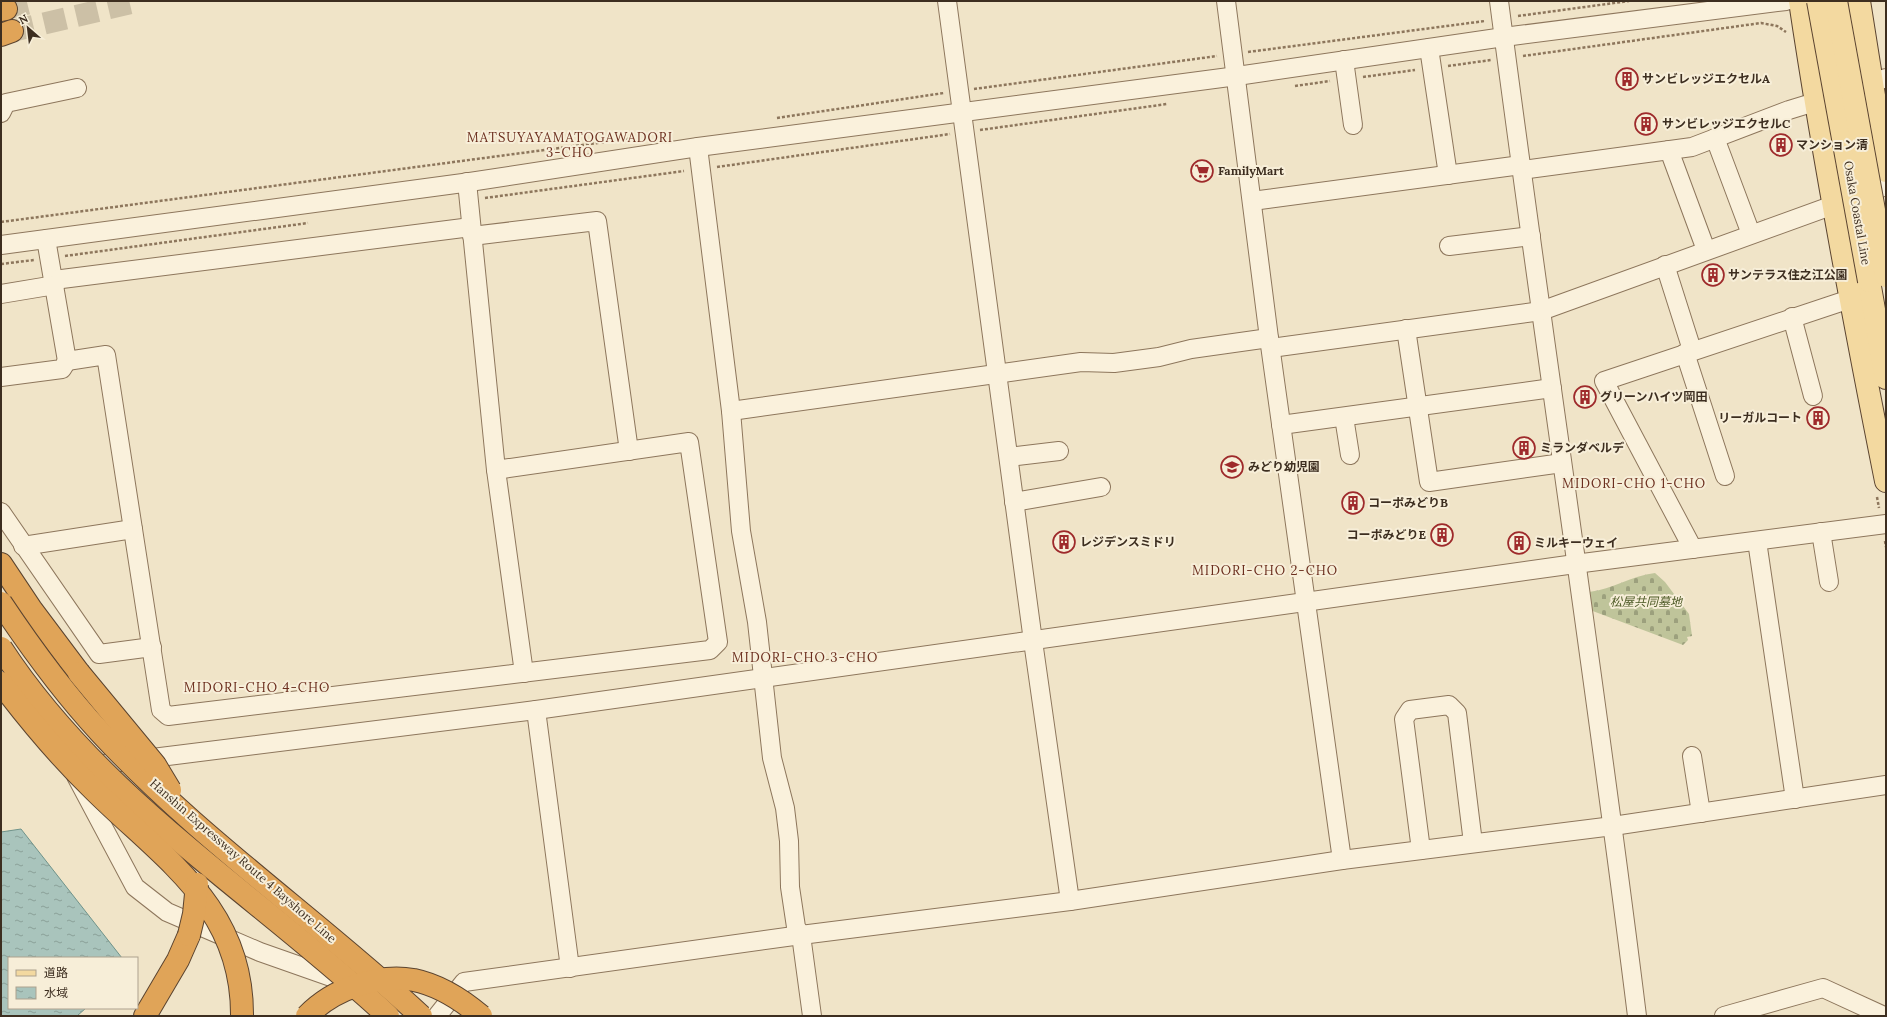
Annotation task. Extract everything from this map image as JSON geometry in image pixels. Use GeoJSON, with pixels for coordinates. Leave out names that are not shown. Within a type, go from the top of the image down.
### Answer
{"type":"FeatureCollection","features":[{"type":"Feature","properties":{"kind":"highway"},"geometry":{"type":"LineString","coordinates":[[1,564],[55,643],[105,706],[155,765],[180,809],[190,835],[197,875],[194,914],[189,935],[177,971],[158,1016]]}},
{"type":"Feature","properties":{"kind":"highway","name":"Hanshin Expressway Route 4 Bayshore Line"},"geometry":{"type":"LineString","coordinates":[[1,603],[56,681],[100,732],[146,778],[192,821],[341,946],[421,1016]]}},
{"type":"Feature","properties":{"kind":"highway","name":"Hanshin Expressway Route 4 Bayshore Line"},"geometry":{"type":"LineString","coordinates":[[1,648],[67,733],[112,781],[388,1016]]}},
{"type":"Feature","properties":{"kind":"highway"},"geometry":{"type":"LineString","coordinates":[[1,683],[31,722],[86,782],[166,858],[204,898],[219,920],[231,946],[239,970],[242,1016]]}},
{"type":"Feature","properties":{"kind":"highway"},"geometry":{"type":"LineString","coordinates":[[145,1016],[175,966],[189,935]]}},
{"type":"Feature","properties":{"kind":"highway"},"geometry":{"type":"LineString","coordinates":[[307,1016],[329,998],[349,988],[372,981],[394,979],[414,981],[447,993],[467,1005],[481,1016]]}},
{"type":"Feature","properties":{"kind":"main road"},"geometry":{"type":"LineString","coordinates":[[1800,1],[1815,102],[1834,204],[1881,487]]}},
{"type":"Feature","properties":{"kind":"main road","name":"Osaka Coastal Line"},"geometry":{"type":"LineString","coordinates":[[1818,1],[1878,278]]}},
{"type":"Feature","properties":{"kind":"main road","name":"Osaka Coastal Line"},"geometry":{"type":"LineString","coordinates":[[1836,1],[1878,278],[1886,378]]}},
{"type":"Feature","properties":{"kind":"main road"},"geometry":{"type":"LineString","coordinates":[[1859,1],[1879,80],[1886,171]]}},
{"type":"Feature","properties":{"kind":"street"},"geometry":{"type":"LineString","coordinates":[[947,1],[1014,502],[1070,901]]}},
{"type":"Feature","properties":{"kind":"street"},"geometry":{"type":"LineString","coordinates":[[1226,1],[1237,76],[1281,425],[1342,860]]}},
{"type":"Feature","properties":{"kind":"street"},"geometry":{"type":"LineString","coordinates":[[1499,1],[1575,564],[1613,826],[1637,1016]]}},
{"type":"Feature","properties":{"kind":"street"},"geometry":{"type":"LineString","coordinates":[[1,245],[467,182],[698,147],[1237,76],[1504,37],[1786,1]]}},
{"type":"Feature","properties":{"kind":"street"},"geometry":{"type":"LineString","coordinates":[[1429,48],[1448,174]]}},
{"type":"Feature","properties":{"kind":"street"},"geometry":{"type":"LineString","coordinates":[[1344,60],[1354,125]]}},
{"type":"Feature","properties":{"kind":"street"},"geometry":{"type":"LineString","coordinates":[[1,113],[6,103],[77,88]]}},
{"type":"Feature","properties":{"kind":"street"},"geometry":{"type":"LineString","coordinates":[[1252,201],[1448,174],[1522,167],[1692,146],[1789,110],[1815,102]]}},
{"type":"Feature","properties":{"kind":"street"},"geometry":{"type":"LineString","coordinates":[[1715,138],[1751,234]]}},
{"type":"Feature","properties":{"kind":"street"},"geometry":{"type":"LineString","coordinates":[[698,147],[731,411],[741,531],[757,622],[772,758],[785,814],[796,927],[801,935],[812,1016]]}},
{"type":"Feature","properties":{"kind":"street"},"geometry":{"type":"LineString","coordinates":[[1669,150],[1706,250]]}},
{"type":"Feature","properties":{"kind":"street"},"geometry":{"type":"LineString","coordinates":[[467,182],[496,470],[524,673]]}},
{"type":"Feature","properties":{"kind":"street"},"geometry":{"type":"LineString","coordinates":[[731,411],[1081,362],[1114,363],[1159,357],[1191,349],[1270,343],[1406,329],[1541,311],[1886,186]]}},
{"type":"Feature","properties":{"kind":"street"},"geometry":{"type":"LineString","coordinates":[[1,294],[55,283],[471,232],[597,221],[629,451]]}},
{"type":"Feature","properties":{"kind":"street"},"geometry":{"type":"LineString","coordinates":[[1449,246],[1531,236]]}},
{"type":"Feature","properties":{"kind":"street"},"geometry":{"type":"LineString","coordinates":[[46,239],[68,361]]}},
{"type":"Feature","properties":{"kind":"street"},"geometry":{"type":"LineString","coordinates":[[1665,265],[1725,476]]}},
{"type":"Feature","properties":{"kind":"street"},"geometry":{"type":"LineString","coordinates":[[1693,549],[1604,381],[1792,317],[1850,299]]}},
{"type":"Feature","properties":{"kind":"street"},"geometry":{"type":"LineString","coordinates":[[1792,317],[1813,396]]}},
{"type":"Feature","properties":{"kind":"street"},"geometry":{"type":"LineString","coordinates":[[1406,329],[1429,482],[1562,463]]}},
{"type":"Feature","properties":{"kind":"street"},"geometry":{"type":"LineString","coordinates":[[1,377],[62,369],[68,361],[106,355],[161,710],[168,716],[710,650],[718,642],[689,442],[496,470]]}},
{"type":"Feature","properties":{"kind":"street"},"geometry":{"type":"LineString","coordinates":[[1281,425],[1552,388]]}},
{"type":"Feature","properties":{"kind":"street"},"geometry":{"type":"LineString","coordinates":[[1344,417],[1350,455]]}},
{"type":"Feature","properties":{"kind":"street"},"geometry":{"type":"LineString","coordinates":[[1008,458],[1059,451]]}},
{"type":"Feature","properties":{"kind":"street"},"geometry":{"type":"LineString","coordinates":[[1014,502],[1101,487]]}},
{"type":"Feature","properties":{"kind":"street"},"geometry":{"type":"LineString","coordinates":[[1,512],[23,546],[99,654],[152,647]]}},
{"type":"Feature","properties":{"kind":"street"},"geometry":{"type":"LineString","coordinates":[[72,768],[536,710],[1575,564],[1884,524]]}},
{"type":"Feature","properties":{"kind":"street"},"geometry":{"type":"LineString","coordinates":[[23,546],[133,529]]}},
{"type":"Feature","properties":{"kind":"street"},"geometry":{"type":"LineString","coordinates":[[1821,532],[1829,582]]}},
{"type":"Feature","properties":{"kind":"street"},"geometry":{"type":"LineString","coordinates":[[1757,541],[1795,799]]}},
{"type":"Feature","properties":{"kind":"street"},"geometry":{"type":"LineString","coordinates":[[1,636],[135,887],[167,912],[260,952],[334,978],[393,1016]]}},
{"type":"Feature","properties":{"kind":"street"},"geometry":{"type":"LineString","coordinates":[[1421,850],[1404,719],[1410,710],[1449,705],[1457,713],[1474,844]]}},
{"type":"Feature","properties":{"kind":"street"},"geometry":{"type":"LineString","coordinates":[[536,710],[570,968]]}},
{"type":"Feature","properties":{"kind":"street"},"geometry":{"type":"LineString","coordinates":[[1692,756],[1700,813]]}},
{"type":"Feature","properties":{"kind":"street"},"geometry":{"type":"LineString","coordinates":[[437,1016],[464,982],[801,935],[1070,901],[1342,860],[1613,826],[1886,785]]}},
{"type":"Feature","properties":{"kind":"street"},"geometry":{"type":"LineString","coordinates":[[1724,1016],[1823,988],[1884,1016]]}},
{"type":"Feature","properties":{"kind":"path"},"geometry":{"type":"LineString","coordinates":[[772,119],[960,91],[1629,1]]}},
{"type":"Feature","properties":{"kind":"path"},"geometry":{"type":"LineString","coordinates":[[1293,86],[1761,23],[1777,26],[1788,33]]}},
{"type":"Feature","properties":{"kind":"path"},"geometry":{"type":"LineString","coordinates":[[470,200],[1169,104]]}},
{"type":"Feature","properties":{"kind":"path"},"geometry":{"type":"LineString","coordinates":[[1,222],[641,137]]}},
{"type":"Feature","properties":{"kind":"path"},"geometry":{"type":"LineString","coordinates":[[1,264],[312,222]]}},
{"type":"Feature","properties":{"kind":"path"},"geometry":{"type":"LineString","coordinates":[[1881,487],[1886,547]]}},
{"type":"Feature","properties":{"kind":"green space","name":"松屋共同墓地"},"geometry":{"type":"Polygon","coordinates":[[[1655,573],[1665,582],[1689,614],[1692,636],[1687,637],[1688,640],[1683,645],[1590,610],[1589,592],[1655,573]]]}},
{"type":"Feature","properties":{"kind":"water"},"geometry":{"type":"Polygon","coordinates":[[[21,829],[121,957],[8,957],[8,1009],[85,1009],[77,1016],[1,1016],[1,832],[21,829]]]}},
{"type":"Feature","properties":{"kind":"tunnel"},"geometry":{"type":"LineString","coordinates":[[6,9],[38,1]]}},
{"type":"Feature","properties":{"kind":"tunnel"},"geometry":{"type":"LineString","coordinates":[[12,31],[140,1]]}},
{"type":"Feature","properties":{"kind":"place","name":"サンビレッジエクセルA"},"geometry":{"type":"Point","coordinates":[1627,79]}},
{"type":"Feature","properties":{"kind":"place","name":"サンビレッジエクセルC"},"geometry":{"type":"Point","coordinates":[1646,124]}},
{"type":"Feature","properties":{"kind":"place","name":"マンション清"},"geometry":{"type":"Point","coordinates":[1781,145]}},
{"type":"Feature","properties":{"kind":"place","name":"FamilyMart"},"geometry":{"type":"Point","coordinates":[1202,171]}},
{"type":"Feature","properties":{"kind":"place","name":"サンテラス住之江公園"},"geometry":{"type":"Point","coordinates":[1713,275]}},
{"type":"Feature","properties":{"kind":"place","name":"グリーンハイツ岡田"},"geometry":{"type":"Point","coordinates":[1585,397]}},
{"type":"Feature","properties":{"kind":"place","name":"リーガルコート"},"geometry":{"type":"Point","coordinates":[1818,418]}},
{"type":"Feature","properties":{"kind":"place","name":"ミランダベルデ"},"geometry":{"type":"Point","coordinates":[1524,448]}},
{"type":"Feature","properties":{"kind":"place","name":"みどり幼児園"},"geometry":{"type":"Point","coordinates":[1232,467]}},
{"type":"Feature","properties":{"kind":"place","name":"コーポみどりB"},"geometry":{"type":"Point","coordinates":[1353,503]}},
{"type":"Feature","properties":{"kind":"place","name":"コーポみどりE"},"geometry":{"type":"Point","coordinates":[1442,535]}},
{"type":"Feature","properties":{"kind":"place","name":"レジデンスミドリ"},"geometry":{"type":"Point","coordinates":[1064,542]}},
{"type":"Feature","properties":{"kind":"place","name":"ミルキーウェイ"},"geometry":{"type":"Point","coordinates":[1519,543]}},
{"type":"Feature","properties":{"kind":"district","name":"MATSUYAYAMATOGAWADORI 3-CHO"},"geometry":{"type":"Point","coordinates":[570,144]}},
{"type":"Feature","properties":{"kind":"district","name":"MIDORI-CHO 1-CHO"},"geometry":{"type":"Point","coordinates":[1634,483]}},
{"type":"Feature","properties":{"kind":"district","name":"MIDORI-CHO 2-CHO"},"geometry":{"type":"Point","coordinates":[1265,570]}},
{"type":"Feature","properties":{"kind":"district","name":"MIDORI-CHO 3-CHO"},"geometry":{"type":"Point","coordinates":[805,657]}},
{"type":"Feature","properties":{"kind":"district","name":"MIDORI-CHO 4-CHO"},"geometry":{"type":"Point","coordinates":[257,687]}}]}
